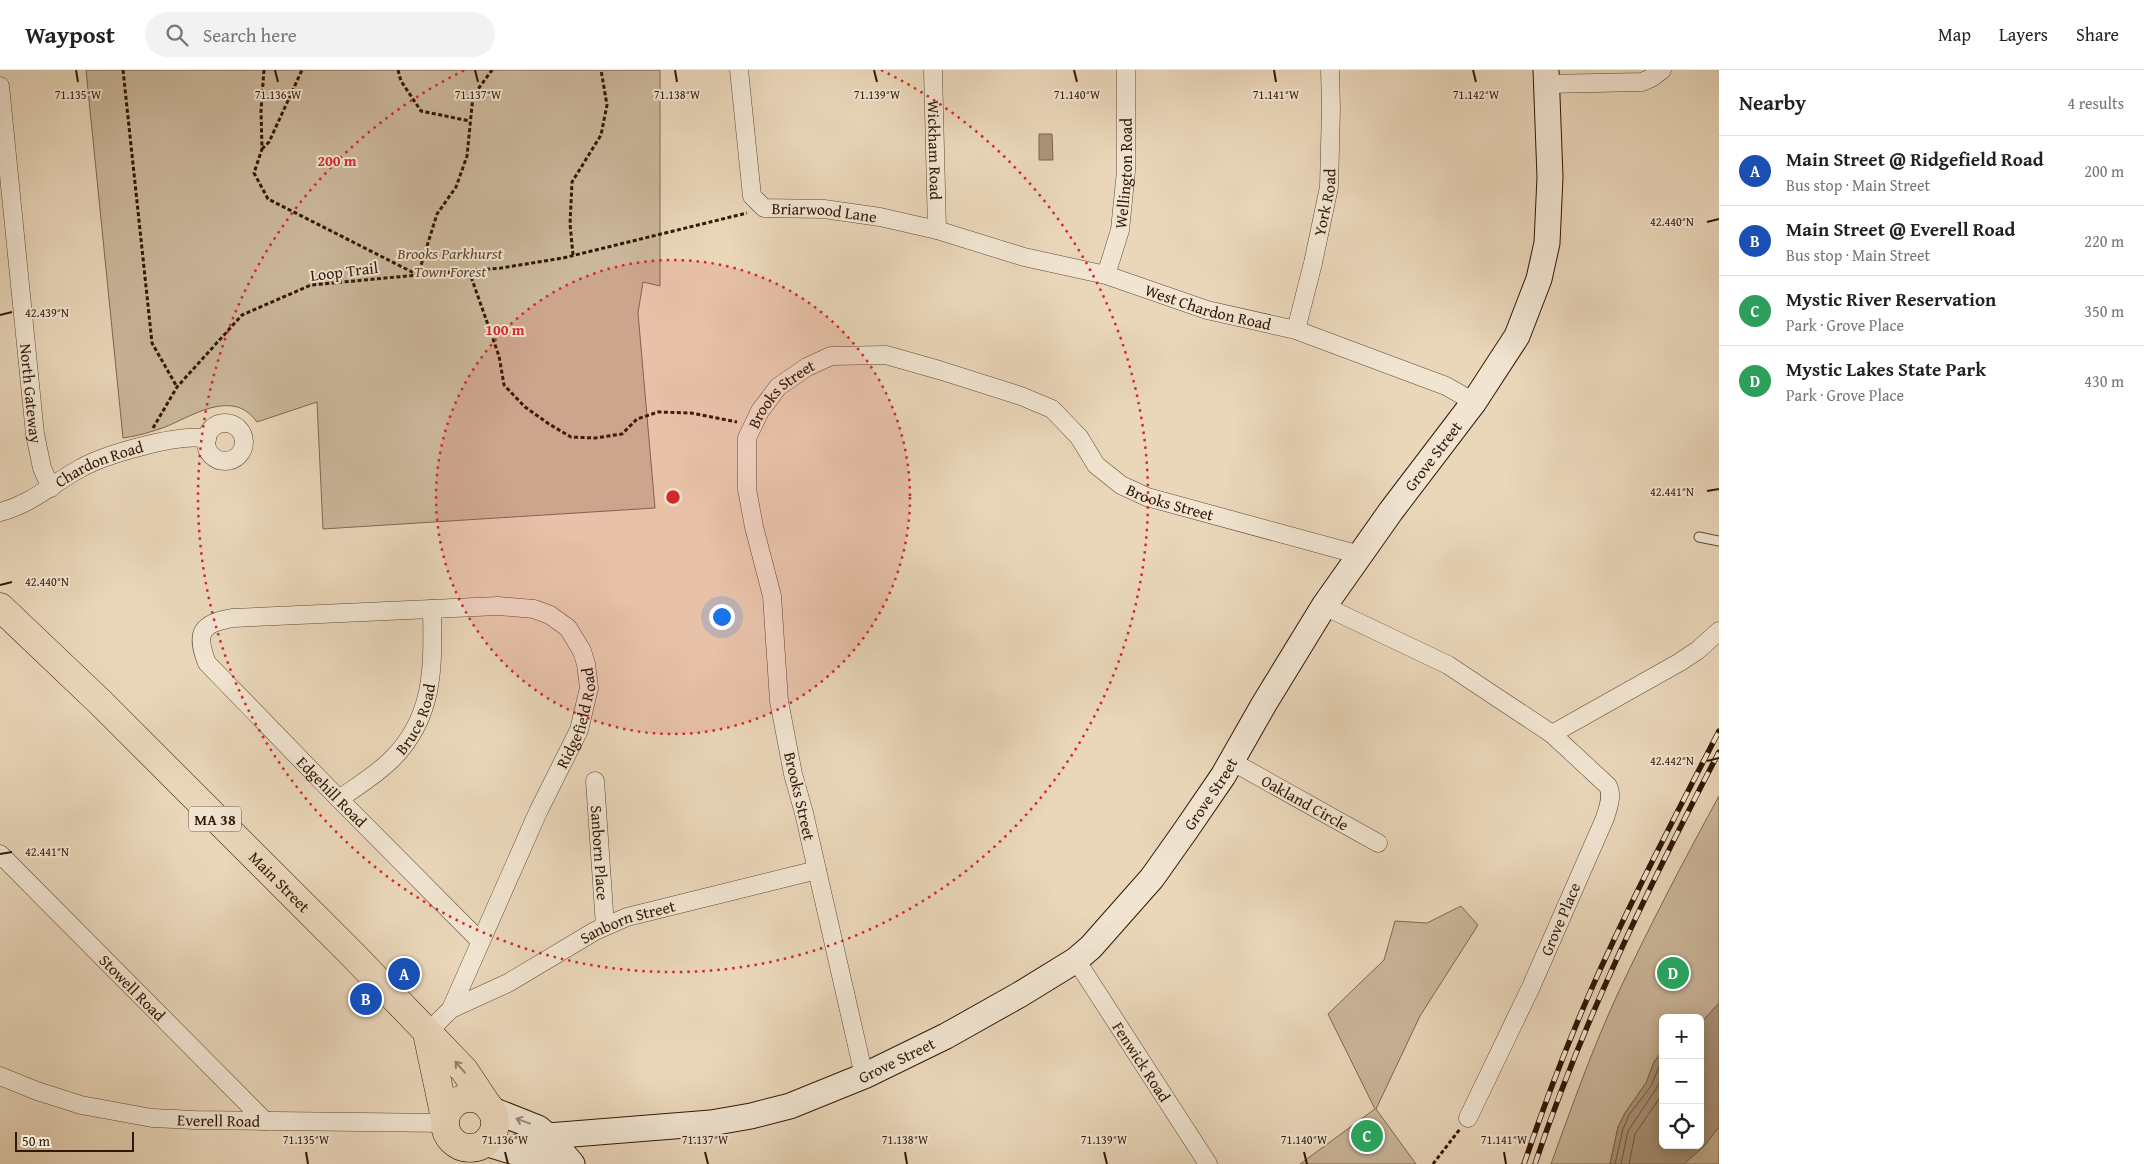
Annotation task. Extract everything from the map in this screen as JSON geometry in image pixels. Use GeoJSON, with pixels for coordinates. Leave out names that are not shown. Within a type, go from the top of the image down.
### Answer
{"type":"FeatureCollection","features":[{"type":"Feature","properties":{"kind":"main road","name":"Main Street"},"geometry":{"type":"LineString","coordinates":[[2,612],[102,704],[306,908],[464,1070],[489,1107]]}},
{"type":"Feature","properties":{"kind":"main road"},"geometry":{"type":"LineString","coordinates":[[427,1034],[446,1126],[446,1164]]}},
{"type":"Feature","properties":{"kind":"main road"},"geometry":{"type":"LineString","coordinates":[[489,1107],[478,1100],[465,1098],[452,1105],[446,1126],[454,1143],[465,1148],[476,1147],[489,1150]]}},
{"type":"Feature","properties":{"kind":"main road","name":"MA 38"},"geometry":{"type":"LineString","coordinates":[[489,1107],[495,1124],[489,1150]]}},
{"type":"Feature","properties":{"kind":"street","name":"Briarwood Lane"},"geometry":{"type":"LineString","coordinates":[[739,70],[752,196],[764,208],[824,209],[852,212],[937,230]]}},
{"type":"Feature","properties":{"kind":"street","name":"Wickham Road"},"geometry":{"type":"LineString","coordinates":[[933,70],[937,230]]}},
{"type":"Feature","properties":{"kind":"street","name":"Wellington Road"},"geometry":{"type":"LineString","coordinates":[[1106,275],[1120,230],[1126,170],[1126,70]]}},
{"type":"Feature","properties":{"kind":"street","name":"York Road"},"geometry":{"type":"LineString","coordinates":[[1296,330],[1329,187],[1330,70]]}},
{"type":"Feature","properties":{"kind":"street"},"geometry":{"type":"LineString","coordinates":[[1546,77],[1642,82],[1662,70]]}},
{"type":"Feature","properties":{"kind":"street","name":"Grove Street"},"geometry":{"type":"LineString","coordinates":[[489,1150],[548,1136],[684,1126],[737,1119],[790,1106],[864,1076],[946,1036],[1019,995],[1076,960],[1092,947],[1152,878],[1231,761],[1324,606],[1391,511],[1474,402],[1517,336],[1532,302],[1547,243],[1549,208],[1546,77]]}},
{"type":"Feature","properties":{"kind":"street","name":"North Gateway"},"geometry":{"type":"LineString","coordinates":[[0,86],[9,261],[35,434],[41,462],[51,488]]}},
{"type":"Feature","properties":{"kind":"street","name":"West Chardon Road"},"geometry":{"type":"LineString","coordinates":[[937,230],[1024,257],[1106,275],[1207,310],[1296,330],[1446,386],[1474,402]]}},
{"type":"Feature","properties":{"kind":"street","name":"Brooks Street"},"geometry":{"type":"LineString","coordinates":[[864,1076],[793,774],[779,701],[772,596],[754,528],[747,489],[747,438],[752,425],[778,387],[806,367],[831,356],[886,355],[1021,396],[1052,410],[1079,437],[1096,465],[1121,485],[1147,497],[1360,555]]}},
{"type":"Feature","properties":{"kind":"street","name":"Chardon Road"},"geometry":{"type":"LineString","coordinates":[[0,512],[23,505],[80,468],[96,461],[185,437],[206,439]]}},
{"type":"Feature","properties":{"kind":"street","name":"Ridgefield Road"},"geometry":{"type":"LineString","coordinates":[[202,633],[215,620],[233,618],[498,606],[534,610],[550,615],[568,628],[575,637],[582,651],[587,671],[588,688],[579,730],[538,812],[451,1009],[427,1034]]}},
{"type":"Feature","properties":{"kind":"street","name":"Grove Place"},"geometry":{"type":"LineString","coordinates":[[1324,606],[1448,665],[1552,734],[1608,786],[1610,791],[1605,818],[1531,987],[1468,1118]]}},
{"type":"Feature","properties":{"kind":"street","name":"Bruce Road"},"geometry":{"type":"LineString","coordinates":[[339,799],[390,761],[407,742],[421,716],[433,667],[432,609]]}},
{"type":"Feature","properties":{"kind":"street"},"geometry":{"type":"LineString","coordinates":[[1552,734],[1680,662],[1698,650],[1719,631]]}},
{"type":"Feature","properties":{"kind":"street","name":"Edgehill Road"},"geometry":{"type":"LineString","coordinates":[[202,633],[201,649],[207,663],[480,941]]}},
{"type":"Feature","properties":{"kind":"street","name":"Oakland Circle"},"geometry":{"type":"LineString","coordinates":[[1231,761],[1378,844]]}},
{"type":"Feature","properties":{"kind":"street","name":"Sanborn Place"},"geometry":{"type":"LineString","coordinates":[[595,781],[605,926]]}},
{"type":"Feature","properties":{"kind":"street","name":"Stowell Road"},"geometry":{"type":"LineString","coordinates":[[0,854],[265,1121]]}},
{"type":"Feature","properties":{"kind":"street","name":"Sanborn Street"},"geometry":{"type":"LineString","coordinates":[[451,1009],[508,983],[605,926],[640,913],[817,870]]}},
{"type":"Feature","properties":{"kind":"street","name":"Fenwick Road"},"geometry":{"type":"LineString","coordinates":[[1076,960],[1208,1164]]}},
{"type":"Feature","properties":{"kind":"street","name":"Everell Road"},"geometry":{"type":"LineString","coordinates":[[0,1076],[63,1100],[119,1113],[181,1120],[446,1126]]}},
{"type":"Feature","properties":{"kind":"street"},"geometry":{"type":"LineString","coordinates":[[489,1107],[532,1125],[548,1136],[572,1164]]}},
{"type":"Feature","properties":{"kind":"street"},"geometry":{"type":"LineString","coordinates":[[489,1150],[554,1164]]}},
{"type":"Feature","properties":{"kind":"lane"},"geometry":{"type":"LineString","coordinates":[[1698,536],[1719,541]]}},
{"type":"Feature","properties":{"kind":"path"},"geometry":{"type":"LineString","coordinates":[[122,70],[152,343],[177,387]]}},
{"type":"Feature","properties":{"kind":"path"},"geometry":{"type":"LineString","coordinates":[[264,70],[261,110],[262,149],[254,173],[268,199],[418,275],[438,214],[456,187],[467,156],[473,96],[492,70]]}},
{"type":"Feature","properties":{"kind":"path"},"geometry":{"type":"LineString","coordinates":[[262,149],[270,142],[302,70]]}},
{"type":"Feature","properties":{"kind":"path"},"geometry":{"type":"LineString","coordinates":[[398,70],[401,81],[421,111],[470,121]]}},
{"type":"Feature","properties":{"kind":"path"},"geometry":{"type":"LineString","coordinates":[[574,255],[570,224],[572,182],[601,135],[607,105],[602,70]]}},
{"type":"Feature","properties":{"kind":"path","name":"Loop Trail"},"geometry":{"type":"LineString","coordinates":[[141,448],[177,387],[242,315],[311,285],[501,268],[574,255],[764,208]]}},
{"type":"Feature","properties":{"kind":"path"},"geometry":{"type":"LineString","coordinates":[[469,272],[499,356],[504,385],[526,407],[549,424],[571,436],[595,438],[622,434],[636,419],[658,412],[691,413],[752,425]]}},
{"type":"Feature","properties":{"kind":"path"},"geometry":{"type":"LineString","coordinates":[[1433,1164],[1468,1118]]}},
{"type":"Feature","properties":{"kind":"green space","name":"Brooks Parkhurst Town Forest"},"geometry":{"type":"Polygon","coordinates":[[[86,70],[660,70],[660,286],[643,282],[638,313],[655,508],[323,529],[317,402],[257,422],[243,409],[232,406],[215,407],[198,412],[160,429],[123,438],[86,70]]]}},
{"type":"Feature","properties":{"kind":"green space"},"geometry":{"type":"Polygon","coordinates":[[[1719,796],[1719,1003],[1704,1020],[1704,1014],[1659,1014],[1659,1055],[1654,1062],[1646,1083],[1625,1113],[1618,1127],[1610,1164],[1551,1164],[1609,1012],[1719,796]]]}},
{"type":"Feature","properties":{"kind":"green space"},"geometry":{"type":"Polygon","coordinates":[[[1461,906],[1478,925],[1420,1016],[1376,1109],[1416,1164],[1300,1164],[1375,1109],[1328,1014],[1384,960],[1395,921],[1427,923],[1461,906]]]}},
{"type":"Feature","properties":{"kind":"green space"},"geometry":{"type":"Polygon","coordinates":[[[1719,1127],[1719,1164],[1684,1164],[1701,1149],[1704,1149],[1704,1146],[1719,1127]]]}},
{"type":"Feature","properties":{"kind":"water"},"geometry":{"type":"Polygon","coordinates":[[[1039,134],[1052,134],[1053,160],[1039,160],[1039,134]]]}},
{"type":"Feature","properties":{"kind":"water"},"geometry":{"type":"Polygon","coordinates":[[[1719,1003],[1719,1127],[1704,1146],[1704,1059],[1704,1020],[1719,1003]]]}},
{"type":"Feature","properties":{"kind":"water"},"geometry":{"type":"Polygon","coordinates":[[[1659,1055],[1659,1149],[1701,1149],[1684,1164],[1610,1164],[1618,1127],[1625,1113],[1646,1083],[1654,1062],[1659,1055]]]}},
{"type":"Feature","properties":{"kind":"railway"},"geometry":{"type":"LineString","coordinates":[[1524,1164],[1539,1120],[1591,990],[1637,892],[1719,731]]}},
{"type":"Feature","properties":{"kind":"railway"},"geometry":{"type":"LineString","coordinates":[[1535,1164],[1574,1058],[1596,1006],[1667,853],[1719,752]]}},
{"type":"Feature","properties":{"kind":"place","name":"Mystic Lakes State Park"},"geometry":{"type":"Point","coordinates":[1673,973]}},
{"type":"Feature","properties":{"kind":"place","name":"Main Street @ Ridgefield Road"},"geometry":{"type":"Point","coordinates":[404,974]}},
{"type":"Feature","properties":{"kind":"place","name":"Main Street @ Everell Road"},"geometry":{"type":"Point","coordinates":[366,999]}},
{"type":"Feature","properties":{"kind":"place","name":"Mystic River Reservation"},"geometry":{"type":"Point","coordinates":[1367,1136]}}]}
